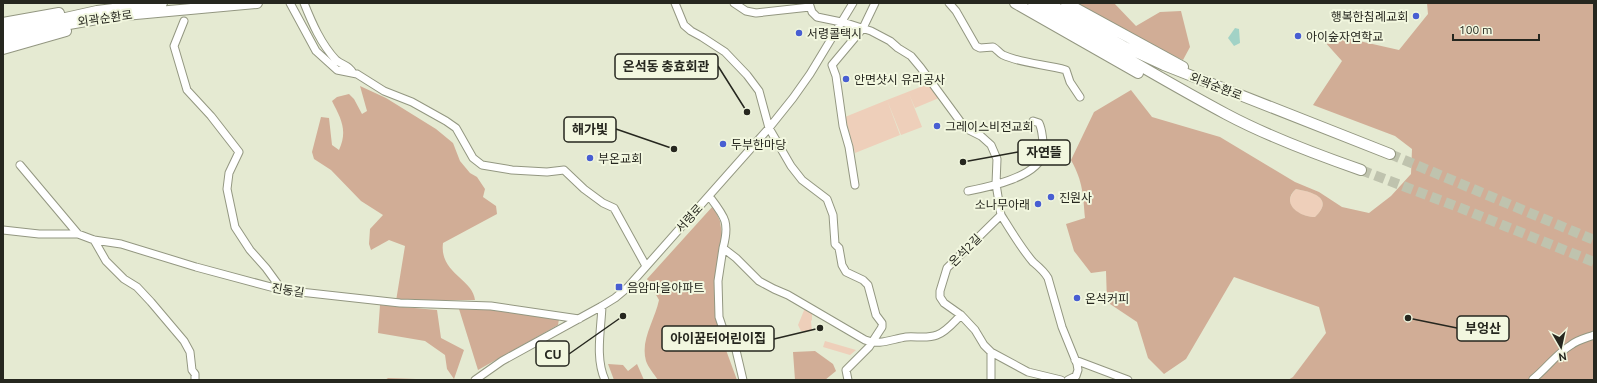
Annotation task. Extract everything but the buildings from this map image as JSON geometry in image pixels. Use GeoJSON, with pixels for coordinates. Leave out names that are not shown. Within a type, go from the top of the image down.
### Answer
{"type":"FeatureCollection","features":[{"type":"Feature","properties":{"kind":"highway","name":"외곽순환로"},"geometry":{"type":"LineString","coordinates":[[3,40],[162,3]]}},
{"type":"Feature","properties":{"kind":"highway","name":"외곽순환로"},"geometry":{"type":"LineString","coordinates":[[3,32],[74,15],[141,9],[257,3]]}},
{"type":"Feature","properties":{"kind":"highway"},"geometry":{"type":"LineString","coordinates":[[1015,3],[1141,74],[1227,114]]}},
{"type":"Feature","properties":{"kind":"highway","name":"외곽순환로"},"geometry":{"type":"LineString","coordinates":[[1033,3],[1103,45],[1227,114],[1282,140],[1361,170]]}},
{"type":"Feature","properties":{"kind":"highway","name":"외곽순환로"},"geometry":{"type":"LineString","coordinates":[[1048,3],[1125,47],[1184,74],[1390,154]]}},
{"type":"Feature","properties":{"kind":"highway"},"geometry":{"type":"LineString","coordinates":[[1066,3],[1233,93]]}},
{"type":"Feature","properties":{"kind":"highway"},"geometry":{"type":"LineString","coordinates":[[3,22],[42,15],[141,9]]}},
{"type":"Feature","properties":{"kind":"highway"},"geometry":{"type":"LineString","coordinates":[[3,49],[141,9]]}},
{"type":"Feature","properties":{"kind":"street"},"geometry":{"type":"LineString","coordinates":[[290,3],[316,51],[337,70],[357,74],[384,91],[412,102],[446,121],[456,128],[473,158],[482,165],[512,170],[547,172],[564,170],[584,189],[603,203],[614,208],[646,266]]}},
{"type":"Feature","properties":{"kind":"street"},"geometry":{"type":"LineString","coordinates":[[304,3],[317,33],[326,47],[338,61],[349,67],[353,73]]}},
{"type":"Feature","properties":{"kind":"street"},"geometry":{"type":"LineString","coordinates":[[675,3],[684,25],[691,32],[702,37],[725,52],[747,75],[759,91],[769,128],[790,166],[802,180],[827,198],[830,204],[833,215],[835,244],[839,248],[842,265],[846,272],[863,280],[868,285],[876,315],[883,325],[872,343],[846,370],[848,380]]}},
{"type":"Feature","properties":{"kind":"street"},"geometry":{"type":"LineString","coordinates":[[734,3],[746,11],[756,13],[809,5],[812,12],[817,17],[842,22],[880,35],[909,54],[965,128],[987,140],[996,155],[996,184],[1001,215],[1033,261],[1045,272],[1052,288],[1063,331],[1077,367],[1077,374],[1074,378],[1068,380]]}},
{"type":"Feature","properties":{"kind":"street","name":"서령로"},"geometry":{"type":"LineString","coordinates":[[475,380],[502,362],[602,306],[621,293],[769,128],[806,80],[853,3]]}},
{"type":"Feature","properties":{"kind":"street"},"geometry":{"type":"LineString","coordinates":[[854,185],[850,153],[843,126],[836,76],[832,65],[863,28],[875,3]]}},
{"type":"Feature","properties":{"kind":"street"},"geometry":{"type":"LineString","coordinates":[[949,3],[970,32],[976,46],[980,48],[993,47],[1000,53],[1033,65],[1066,70],[1070,82],[1080,97]]}},
{"type":"Feature","properties":{"kind":"street"},"geometry":{"type":"LineString","coordinates":[[184,21],[174,46],[187,90],[211,116],[239,152],[229,173],[226,189],[235,227],[250,250],[266,268],[282,290]]}},
{"type":"Feature","properties":{"kind":"street"},"geometry":{"type":"LineString","coordinates":[[968,191],[996,184],[1027,173],[1034,168],[1044,151],[1039,123],[1033,121]]}},
{"type":"Feature","properties":{"kind":"street"},"geometry":{"type":"LineString","coordinates":[[20,165],[78,234]]}},
{"type":"Feature","properties":{"kind":"street"},"geometry":{"type":"LineString","coordinates":[[709,196],[724,216],[727,224],[727,232],[718,280],[719,317],[723,329],[735,346],[743,380]]}},
{"type":"Feature","properties":{"kind":"street","name":"온석2길"},"geometry":{"type":"LineString","coordinates":[[961,315],[940,297],[940,291],[947,268],[1001,215]]}},
{"type":"Feature","properties":{"kind":"street","name":"진동길"},"geometry":{"type":"LineString","coordinates":[[3,230],[39,234],[78,234],[94,240],[121,244],[196,268],[282,290],[400,303],[491,306],[579,319]]}},
{"type":"Feature","properties":{"kind":"street"},"geometry":{"type":"LineString","coordinates":[[94,240],[106,262],[124,279],[137,287],[184,341],[190,352],[195,380]]}},
{"type":"Feature","properties":{"kind":"street"},"geometry":{"type":"LineString","coordinates":[[723,248],[763,283],[788,295],[872,343],[906,337],[937,336],[961,315],[975,330],[984,345],[991,352],[1028,372],[1061,380]]}},
{"type":"Feature","properties":{"kind":"street"},"geometry":{"type":"LineString","coordinates":[[602,306],[600,356],[601,367],[605,380]]}},
{"type":"Feature","properties":{"kind":"street"},"geometry":{"type":"LineString","coordinates":[[1533,379],[1570,345],[1594,335]]}},
{"type":"Feature","properties":{"kind":"street"},"geometry":{"type":"LineString","coordinates":[[991,352],[991,380]]}},
{"type":"Feature","properties":{"kind":"street"},"geometry":{"type":"LineString","coordinates":[[1075,360],[1128,380]]}},
{"type":"Feature","properties":{"kind":"shaded area"},"geometry":{"type":"Polygon","coordinates":[[[1071,3],[1114,3],[1136,26],[1160,12],[1181,11],[1190,47],[1183,60],[1125,34],[1071,3]]]}},
{"type":"Feature","properties":{"kind":"shaded area"},"geometry":{"type":"Polygon","coordinates":[[[1427,3],[1594,3],[1594,380],[1288,380],[1293,377],[1326,333],[1319,307],[1234,277],[1186,359],[1164,374],[1148,358],[1137,322],[1107,302],[1106,271],[1091,273],[1074,251],[1066,224],[1085,218],[1080,182],[1071,160],[1094,112],[1131,90],[1152,117],[1220,137],[1295,182],[1319,192],[1342,207],[1369,213],[1391,196],[1411,174],[1412,149],[1395,136],[1313,105],[1342,61],[1315,31],[1399,50],[1428,14],[1427,3]],[[1296,189],[1290,199],[1291,204],[1303,215],[1315,217],[1321,210],[1323,205],[1322,201],[1314,194],[1296,189]]]}},
{"type":"Feature","properties":{"kind":"shaded area"},"geometry":{"type":"Polygon","coordinates":[[[928,84],[939,98],[915,108],[909,94],[922,127],[901,135],[887,100],[928,84]]]}},
{"type":"Feature","properties":{"kind":"shaded area"},"geometry":{"type":"Polygon","coordinates":[[[360,86],[386,98],[436,129],[453,143],[460,161],[470,173],[477,177],[485,189],[483,197],[496,206],[497,214],[443,243],[443,253],[446,262],[451,269],[469,286],[475,300],[396,301],[405,246],[389,240],[371,250],[369,244],[370,229],[383,215],[361,201],[331,170],[314,159],[312,152],[321,117],[329,118],[332,145],[339,150],[342,143],[343,130],[341,119],[332,101],[337,97],[349,94],[354,99],[362,114],[367,111],[360,86]]]}},
{"type":"Feature","properties":{"kind":"shaded area"},"geometry":{"type":"Polygon","coordinates":[[[887,100],[900,135],[855,153],[845,117],[887,100]]]}},
{"type":"Feature","properties":{"kind":"shaded area"},"geometry":{"type":"Polygon","coordinates":[[[1296,189],[1314,194],[1322,201],[1323,205],[1321,210],[1315,217],[1303,215],[1294,209],[1290,200],[1296,189]]]}},
{"type":"Feature","properties":{"kind":"shaded area"},"geometry":{"type":"Polygon","coordinates":[[[713,206],[720,221],[722,235],[715,286],[718,322],[717,339],[726,350],[737,380],[658,380],[646,361],[645,353],[646,338],[659,300],[647,279],[713,206]]]}},
{"type":"Feature","properties":{"kind":"shaded area"},"geometry":{"type":"Polygon","coordinates":[[[380,305],[437,310],[441,338],[464,350],[454,379],[447,369],[445,355],[425,341],[378,333],[380,305]]]}},
{"type":"Feature","properties":{"kind":"shaded area"},"geometry":{"type":"Polygon","coordinates":[[[805,308],[812,312],[812,331],[801,331],[798,325],[805,308]]]}},
{"type":"Feature","properties":{"kind":"shaded area"},"geometry":{"type":"Polygon","coordinates":[[[459,309],[494,310],[559,319],[558,325],[478,370],[459,309]]]}},
{"type":"Feature","properties":{"kind":"shaded area"},"geometry":{"type":"Polygon","coordinates":[[[825,341],[856,350],[850,355],[823,347],[825,341]]]}},
{"type":"Feature","properties":{"kind":"shaded area"},"geometry":{"type":"Polygon","coordinates":[[[815,351],[833,364],[836,371],[825,380],[795,380],[793,352],[815,351]]]}},
{"type":"Feature","properties":{"kind":"shaded area"},"geometry":{"type":"Polygon","coordinates":[[[608,364],[623,365],[628,371],[637,364],[644,380],[614,380],[608,364]]]}},
{"type":"Feature","properties":{"kind":"shaded area"},"geometry":{"type":"Polygon","coordinates":[[[388,378],[444,380],[385,380],[388,378]]]}},
{"type":"Feature","properties":{"kind":"water"},"geometry":{"type":"Polygon","coordinates":[[[1235,28],[1239,29],[1240,43],[1234,46],[1228,38],[1235,28]]]}},
{"type":"Feature","properties":{"kind":"tunnel"},"geometry":{"type":"LineString","coordinates":[[1390,154],[1594,240]]}},
{"type":"Feature","properties":{"kind":"tunnel"},"geometry":{"type":"LineString","coordinates":[[1361,170],[1458,207],[1594,262]]}},
{"type":"Feature","properties":{"kind":"place","name":"행복한침례교회"},"geometry":{"type":"Point","coordinates":[1416,16]}},
{"type":"Feature","properties":{"kind":"place","name":"서령콜택시"},"geometry":{"type":"Point","coordinates":[799,33]}},
{"type":"Feature","properties":{"kind":"place","name":"아이숲자연학교"},"geometry":{"type":"Point","coordinates":[1298,36]}},
{"type":"Feature","properties":{"kind":"place","name":"안면샷시 유리공사"},"geometry":{"type":"Point","coordinates":[846,79]}},
{"type":"Feature","properties":{"kind":"place","name":"온석동 충효회관"},"geometry":{"type":"Point","coordinates":[747,112]}},
{"type":"Feature","properties":{"kind":"place","name":"그레이스비전교회"},"geometry":{"type":"Point","coordinates":[937,126]}},
{"type":"Feature","properties":{"kind":"place","name":"두부한마당"},"geometry":{"type":"Point","coordinates":[723,144]}},
{"type":"Feature","properties":{"kind":"place","name":"해가빛"},"geometry":{"type":"Point","coordinates":[674,149]}},
{"type":"Feature","properties":{"kind":"place","name":"부온교회"},"geometry":{"type":"Point","coordinates":[590,158]}},
{"type":"Feature","properties":{"kind":"place","name":"자연뜰"},"geometry":{"type":"Point","coordinates":[963,162]}},
{"type":"Feature","properties":{"kind":"place","name":"진원사"},"geometry":{"type":"Point","coordinates":[1051,197]}},
{"type":"Feature","properties":{"kind":"place","name":"소나무아래"},"geometry":{"type":"Point","coordinates":[1038,204]}},
{"type":"Feature","properties":{"kind":"place","name":"음암마을아파트"},"geometry":{"type":"Point","coordinates":[619,287]}},
{"type":"Feature","properties":{"kind":"place","name":"온석커피"},"geometry":{"type":"Point","coordinates":[1077,298]}},
{"type":"Feature","properties":{"kind":"place","name":"CU"},"geometry":{"type":"Point","coordinates":[623,316]}},
{"type":"Feature","properties":{"kind":"place","name":"부엉산"},"geometry":{"type":"Point","coordinates":[1408,318]}},
{"type":"Feature","properties":{"kind":"place","name":"아이꿈터어린이집"},"geometry":{"type":"Point","coordinates":[820,328]}}]}
